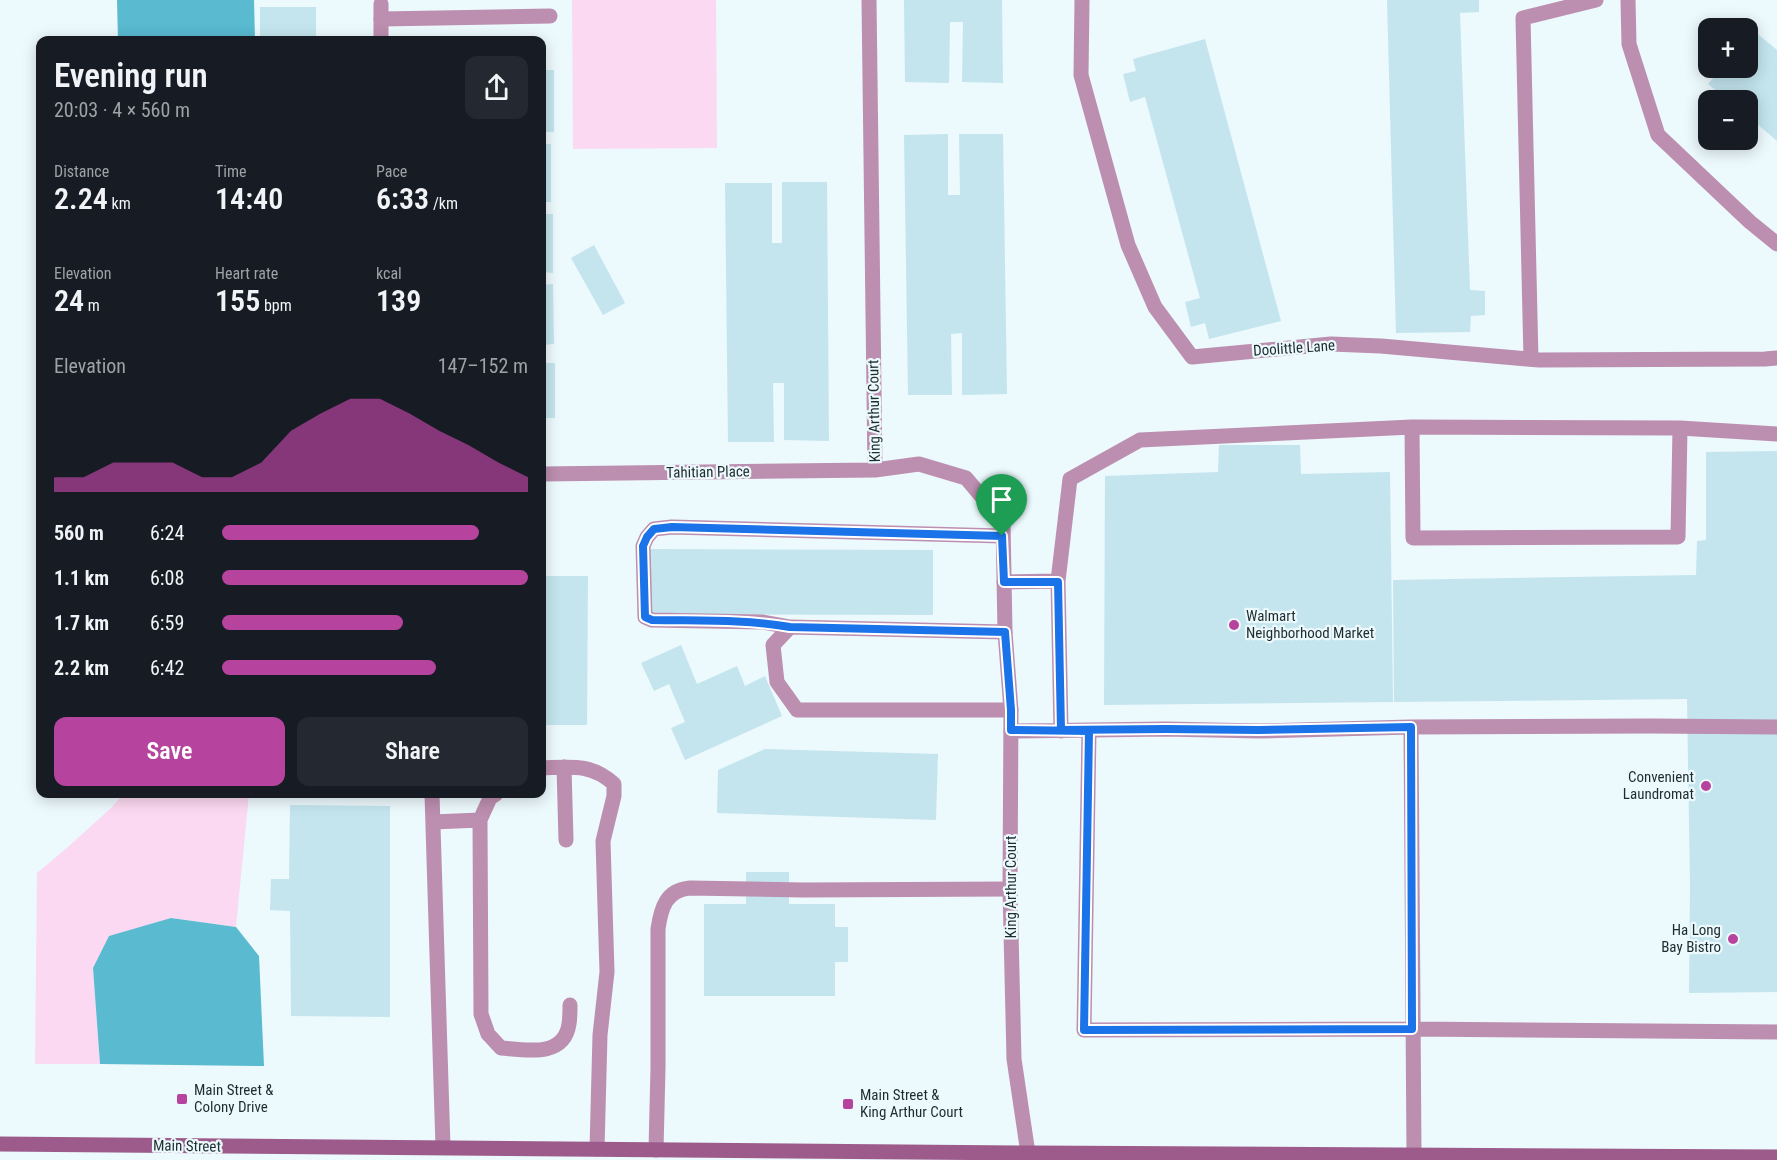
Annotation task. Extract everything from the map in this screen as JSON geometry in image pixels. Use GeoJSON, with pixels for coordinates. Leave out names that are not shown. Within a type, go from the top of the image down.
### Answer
{"type":"FeatureCollection","features":[{"type":"Feature","properties":{"kind":"main road","name":"Main Street"},"geometry":{"type":"LineString","coordinates":[[0,1144],[298,1153],[443,1147],[1162,1157],[1414,1155],[1777,1157]]}},
{"type":"Feature","properties":{"kind":"street","name":"King Arthur Court"},"geometry":{"type":"LineString","coordinates":[[869,0],[875,470],[919,464],[966,478],[1003,522],[1005,632],[1011,710],[1010,889],[1014,1059],[1029,1156]]}},
{"type":"Feature","properties":{"kind":"street","name":"Doolittle Lane"},"geometry":{"type":"LineString","coordinates":[[1082,0],[1081,75],[1128,244],[1155,307],[1192,357],[1331,344],[1531,359],[1753,359],[1777,357]]}},
{"type":"Feature","properties":{"kind":"street"},"geometry":{"type":"LineString","coordinates":[[1531,359],[1523,18],[1596,0]]}},
{"type":"Feature","properties":{"kind":"street"},"geometry":{"type":"LineString","coordinates":[[1628,0],[1629,44],[1658,135],[1750,222],[1777,244]]}},
{"type":"Feature","properties":{"kind":"street"},"geometry":{"type":"LineString","coordinates":[[381,36],[381,11],[550,16]]}},
{"type":"Feature","properties":{"kind":"street"},"geometry":{"type":"LineString","coordinates":[[1412,427],[1413,538],[1678,537],[1680,428]]}},
{"type":"Feature","properties":{"kind":"street"},"geometry":{"type":"LineString","coordinates":[[1061,730],[1058,582],[1070,479],[1140,440],[1412,427],[1680,428],[1777,434]]}},
{"type":"Feature","properties":{"kind":"street","name":"Tahitian Place"},"geometry":{"type":"LineString","coordinates":[[546,474],[875,470]]}},
{"type":"Feature","properties":{"kind":"street"},"geometry":{"type":"LineString","coordinates":[[1002,536],[672,527],[654,529],[643,546],[645,617],[652,620],[752,621],[790,627],[1005,632]]}},
{"type":"Feature","properties":{"kind":"street"},"geometry":{"type":"LineString","coordinates":[[1004,582],[1058,582]]}},
{"type":"Feature","properties":{"kind":"street"},"geometry":{"type":"LineString","coordinates":[[790,627],[773,645],[777,682],[797,710],[1011,710]]}},
{"type":"Feature","properties":{"kind":"street"},"geometry":{"type":"LineString","coordinates":[[1411,727],[1414,1155]]}},
{"type":"Feature","properties":{"kind":"street"},"geometry":{"type":"LineString","coordinates":[[1011,730],[1777,727]]}},
{"type":"Feature","properties":{"kind":"street"},"geometry":{"type":"LineString","coordinates":[[1089,731],[1084,1030],[1412,1029],[1777,1032]]}},
{"type":"Feature","properties":{"kind":"street"},"geometry":{"type":"LineString","coordinates":[[564,767],[566,840]]}},
{"type":"Feature","properties":{"kind":"street"},"geometry":{"type":"LineString","coordinates":[[546,768],[588,767],[604,775],[614,784],[614,796],[603,841],[607,972],[600,1035],[597,1149]]}},
{"type":"Feature","properties":{"kind":"street"},"geometry":{"type":"LineString","coordinates":[[432,798],[443,1147]]}},
{"type":"Feature","properties":{"kind":"street"},"geometry":{"type":"LineString","coordinates":[[490,798],[480,820],[481,1014],[488,1034],[501,1048],[528,1051],[549,1049],[562,1042],[569,1026],[570,1005]]}},
{"type":"Feature","properties":{"kind":"street"},"geometry":{"type":"LineString","coordinates":[[433,822],[480,820]]}},
{"type":"Feature","properties":{"kind":"street"},"geometry":{"type":"LineString","coordinates":[[656,1150],[658,929],[662,910],[673,892],[690,888],[1010,889]]}},
{"type":"Feature","properties":{"kind":"shaded area"},"geometry":{"type":"Polygon","coordinates":[[[572,0],[716,0],[717,148],[573,149],[572,0]]]}},
{"type":"Feature","properties":{"kind":"shaded area"},"geometry":{"type":"Polygon","coordinates":[[[120,798],[249,798],[236,927],[171,918],[93,968],[100,1064],[35,1064],[37,873],[120,798]]]}},
{"type":"Feature","properties":{"kind":"water"},"geometry":{"type":"Polygon","coordinates":[[[117,0],[254,0],[255,36],[118,36],[117,0]]]}},
{"type":"Feature","properties":{"kind":"water"},"geometry":{"type":"Polygon","coordinates":[[[171,918],[236,927],[259,956],[264,1066],[100,1064],[93,968],[109,936],[171,918]]]}},
{"type":"Feature","properties":{"kind":"building"},"geometry":{"type":"Polygon","coordinates":[[[904,0],[1002,0],[1003,83],[962,82],[963,22],[950,22],[949,83],[905,82],[904,0]]]}},
{"type":"Feature","properties":{"kind":"building"},"geometry":{"type":"Polygon","coordinates":[[[1387,0],[1479,0],[1479,12],[1460,13],[1470,290],[1485,291],[1485,315],[1471,316],[1470,332],[1396,333],[1387,0]]]}},
{"type":"Feature","properties":{"kind":"building"},"geometry":{"type":"Polygon","coordinates":[[[260,7],[316,7],[316,36],[260,36],[260,7]]]}},
{"type":"Feature","properties":{"kind":"building"},"geometry":{"type":"Polygon","coordinates":[[[1758,34],[1777,50],[1777,141],[1758,125],[1758,90],[1716,90],[1708,84],[1713,78],[1758,78],[1758,34]]]}},
{"type":"Feature","properties":{"kind":"building"},"geometry":{"type":"Polygon","coordinates":[[[1205,39],[1281,321],[1209,339],[1205,323],[1191,327],[1185,302],[1200,298],[1145,97],[1130,102],[1123,74],[1136,71],[1133,59],[1205,39]]]}},
{"type":"Feature","properties":{"kind":"building"},"geometry":{"type":"Polygon","coordinates":[[[546,70],[554,70],[554,132],[546,132],[546,70]]]}},
{"type":"Feature","properties":{"kind":"building"},"geometry":{"type":"Polygon","coordinates":[[[948,134],[948,195],[960,195],[959,134],[1003,134],[1007,394],[962,395],[962,333],[951,334],[952,395],[908,395],[904,135],[948,134]]]}},
{"type":"Feature","properties":{"kind":"building"},"geometry":{"type":"Polygon","coordinates":[[[546,144],[551,144],[551,202],[546,202],[546,144]]]}},
{"type":"Feature","properties":{"kind":"building"},"geometry":{"type":"Polygon","coordinates":[[[782,182],[827,182],[829,441],[784,440],[784,383],[773,383],[774,442],[728,442],[725,183],[772,183],[772,243],[782,243],[782,182]]]}},
{"type":"Feature","properties":{"kind":"building"},"geometry":{"type":"Polygon","coordinates":[[[546,214],[553,214],[553,273],[546,272],[546,214]]]}},
{"type":"Feature","properties":{"kind":"building"},"geometry":{"type":"Polygon","coordinates":[[[594,245],[625,303],[603,315],[571,258],[594,245]]]}},
{"type":"Feature","properties":{"kind":"building"},"geometry":{"type":"Polygon","coordinates":[[[553,284],[554,344],[546,345],[546,285],[553,284]]]}},
{"type":"Feature","properties":{"kind":"building"},"geometry":{"type":"Polygon","coordinates":[[[546,363],[555,363],[555,418],[546,418],[546,363]]]}},
{"type":"Feature","properties":{"kind":"building"},"geometry":{"type":"Polygon","coordinates":[[[1219,445],[1300,445],[1301,474],[1390,472],[1393,702],[1104,705],[1105,476],[1218,472],[1219,445]]]}},
{"type":"Feature","properties":{"kind":"building"},"geometry":{"type":"Polygon","coordinates":[[[1777,451],[1777,992],[1689,993],[1687,699],[1394,702],[1393,580],[1696,575],[1697,541],[1706,540],[1706,452],[1777,451]]]}},
{"type":"Feature","properties":{"kind":"building"},"geometry":{"type":"Polygon","coordinates":[[[650,549],[933,550],[933,615],[650,614],[650,549]]]}},
{"type":"Feature","properties":{"kind":"building"},"geometry":{"type":"Polygon","coordinates":[[[546,576],[588,576],[587,725],[546,725],[546,576]]]}},
{"type":"Feature","properties":{"kind":"building"},"geometry":{"type":"Polygon","coordinates":[[[681,645],[697,684],[737,666],[745,686],[765,676],[782,716],[685,760],[671,728],[685,722],[669,684],[654,691],[641,663],[681,645]]]}},
{"type":"Feature","properties":{"kind":"building"},"geometry":{"type":"Polygon","coordinates":[[[765,749],[938,754],[936,820],[717,813],[718,770],[765,749]]]}},
{"type":"Feature","properties":{"kind":"building"},"geometry":{"type":"Polygon","coordinates":[[[290,805],[390,806],[390,1017],[291,1016],[290,911],[270,910],[271,879],[289,879],[290,805]]]}},
{"type":"Feature","properties":{"kind":"building"},"geometry":{"type":"Polygon","coordinates":[[[746,872],[789,872],[789,904],[835,904],[835,927],[848,927],[848,962],[835,962],[835,996],[704,996],[704,904],[746,904],[746,872]]]}},
{"type":"Feature","properties":{"kind":"place","name":"Walmart Neighborhood Market"},"geometry":{"type":"Point","coordinates":[1234,625]}},
{"type":"Feature","properties":{"kind":"place","name":"Convenient Laundromat"},"geometry":{"type":"Point","coordinates":[1706,786]}},
{"type":"Feature","properties":{"kind":"place","name":"Ha Long Bay Bistro"},"geometry":{"type":"Point","coordinates":[1733,939]}},
{"type":"Feature","properties":{"kind":"place","name":"Main Street & Colony Drive"},"geometry":{"type":"Point","coordinates":[182,1099]}},
{"type":"Feature","properties":{"kind":"place","name":"Main Street & King Arthur Court"},"geometry":{"type":"Point","coordinates":[848,1104]}},
{"type":"Feature","properties":{"kind":"route"},"geometry":{"type":"LineString","coordinates":[[672,527],[1002,536],[1004,582],[1058,582],[1061,730],[1411,727],[1412,1029],[1084,1030],[1089,731],[1011,730],[1005,632],[790,627],[763,622],[652,620],[645,617],[643,546],[654,529],[672,527]]}}]}
